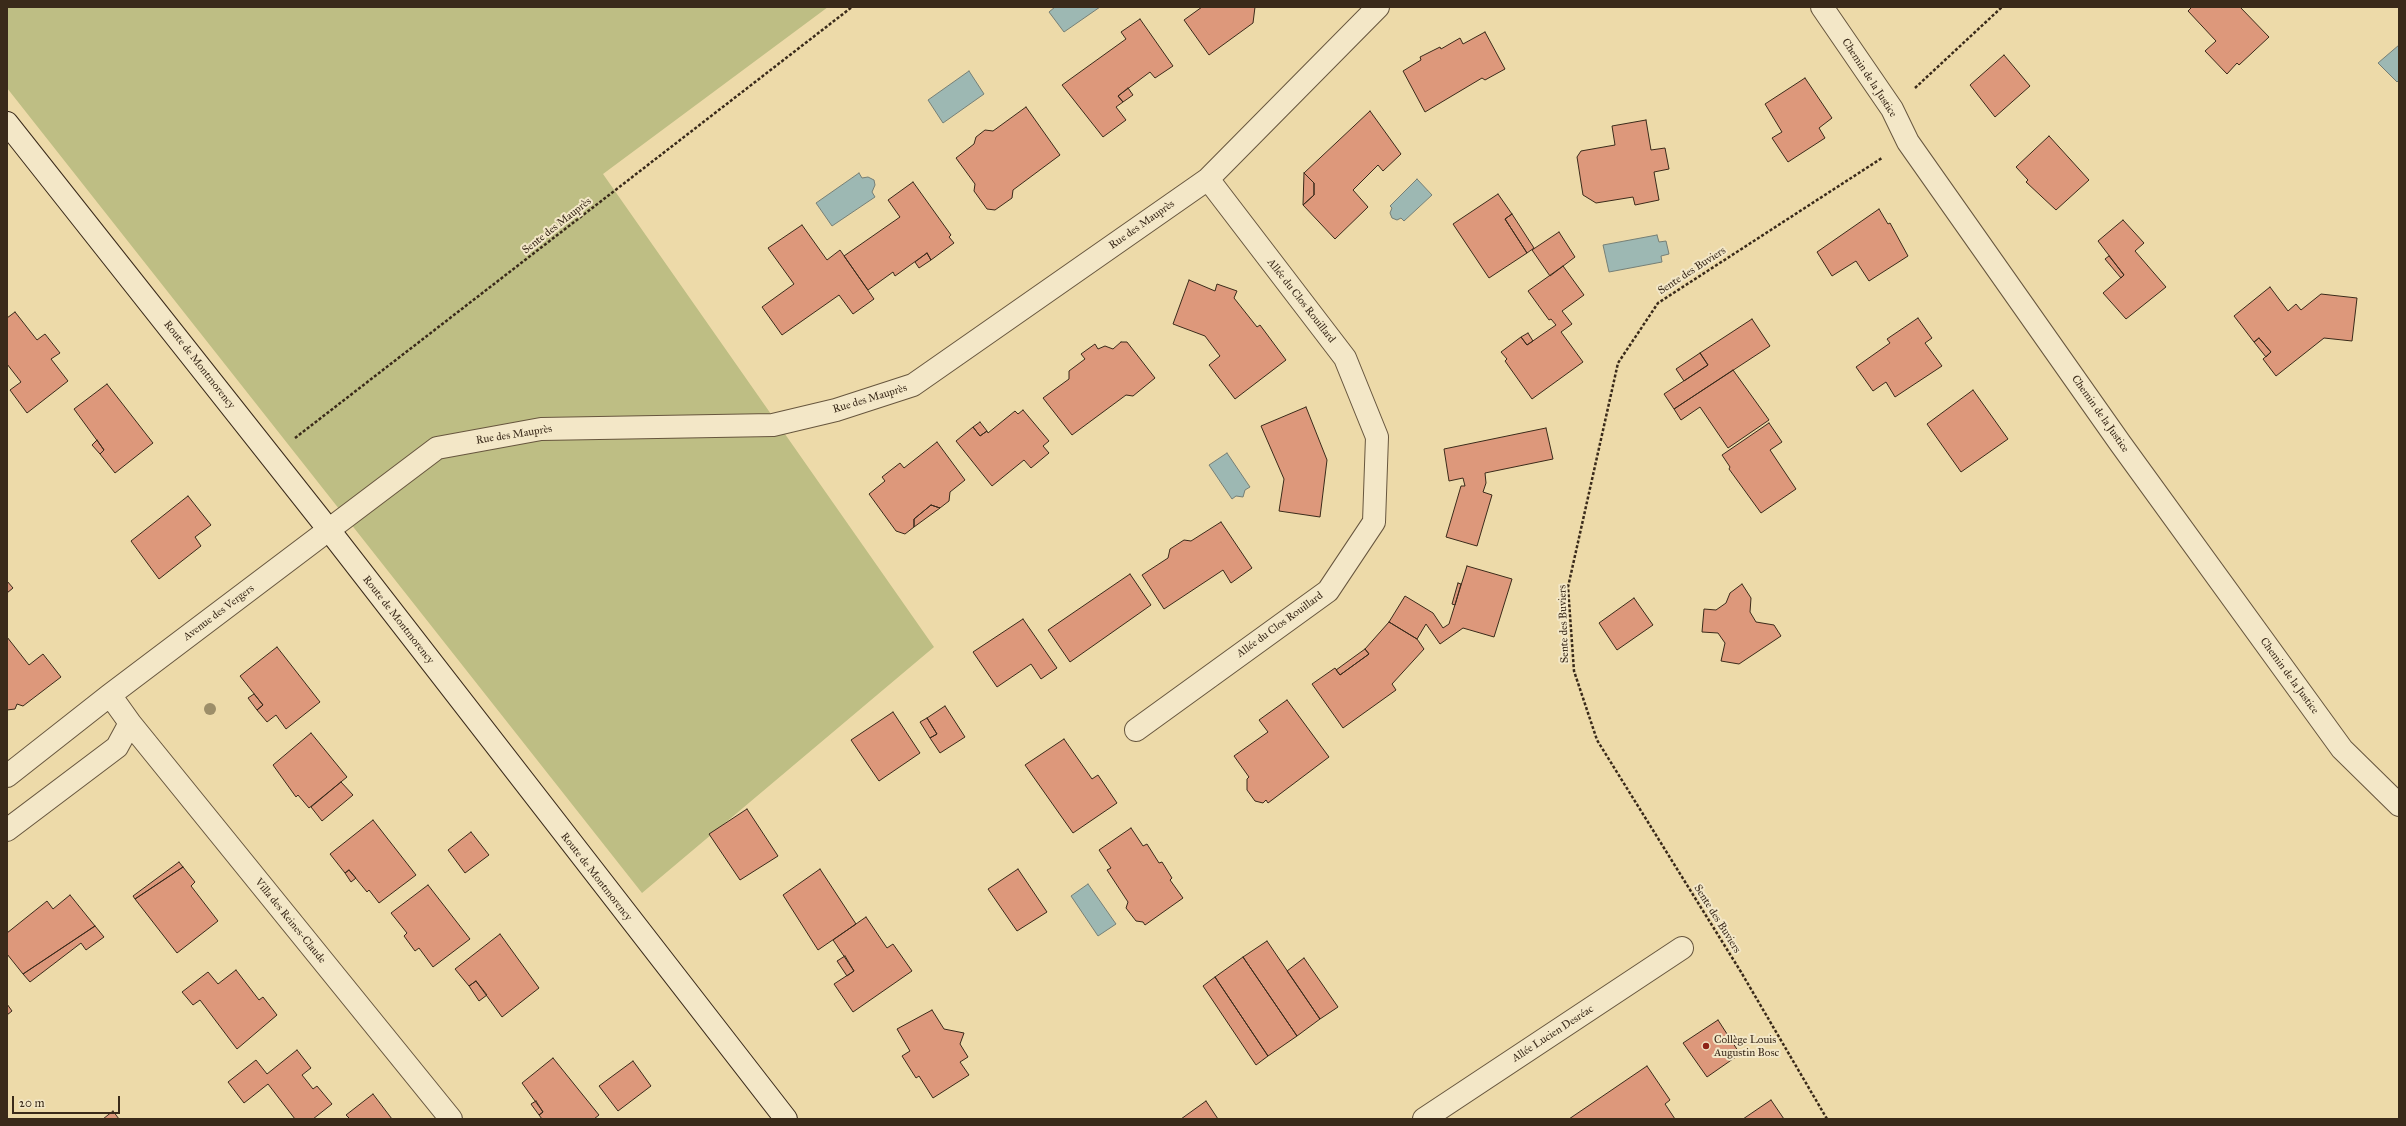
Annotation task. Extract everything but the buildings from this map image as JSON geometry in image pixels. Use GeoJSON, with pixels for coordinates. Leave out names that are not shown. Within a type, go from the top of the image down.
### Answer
{"type":"FeatureCollection","features":[{"type":"Feature","properties":{"kind":"street","name":"Rue des Mauprès"},"geometry":{"type":"LineString","coordinates":[[329,530],[437,448],[541,429],[773,425],[836,410],[913,385],[1208,179],[1378,7]]}},
{"type":"Feature","properties":{"kind":"street","name":"Chemin de la Justice"},"geometry":{"type":"LineString","coordinates":[[1822,7],[1892,109],[1908,142],[2120,443],[2342,749],[2399,804]]}},
{"type":"Feature","properties":{"kind":"street","name":"Route de Montmorency"},"geometry":{"type":"LineString","coordinates":[[7,124],[329,530],[786,1119]]}},
{"type":"Feature","properties":{"kind":"street","name":"Allée du Clos Rouillard"},"geometry":{"type":"LineString","coordinates":[[1136,730],[1328,590],[1374,522],[1377,437],[1345,358],[1208,179]]}},
{"type":"Feature","properties":{"kind":"street","name":"Avenue des Vergers"},"geometry":{"type":"LineString","coordinates":[[7,776],[110,695],[329,530]]}},
{"type":"Feature","properties":{"kind":"street"},"geometry":{"type":"LineString","coordinates":[[7,830],[117,747],[130,723],[110,695]]}},
{"type":"Feature","properties":{"kind":"street","name":"Villa des Reines-Claude"},"geometry":{"type":"LineString","coordinates":[[130,723],[451,1119]]}},
{"type":"Feature","properties":{"kind":"street","name":"Allée Lucien Desréac"},"geometry":{"type":"LineString","coordinates":[[1424,1119],[1682,948]]}},
{"type":"Feature","properties":{"kind":"path","name":"Sente des Mauprès"},"geometry":{"type":"LineString","coordinates":[[271,457],[852,7]]}},
{"type":"Feature","properties":{"kind":"path"},"geometry":{"type":"LineString","coordinates":[[1892,109],[2002,7]]}},
{"type":"Feature","properties":{"kind":"path","name":"Sente des Buviers"},"geometry":{"type":"LineString","coordinates":[[1827,1119],[1741,972],[1597,740],[1574,672],[1568,587],[1618,363],[1658,303],[1908,142]]}},
{"type":"Feature","properties":{"kind":"green space"},"geometry":{"type":"Polygon","coordinates":[[[7,7],[828,7],[603,174],[934,647],[642,893],[7,88],[7,7]]]}},
{"type":"Feature","properties":{"kind":"water"},"geometry":{"type":"Polygon","coordinates":[[[1055,7],[1100,7],[1064,32],[1049,12],[1055,7]]]}},
{"type":"Feature","properties":{"kind":"water"},"geometry":{"type":"Polygon","coordinates":[[[2399,45],[2399,80],[2397,82],[2378,63],[2399,45]]]}},
{"type":"Feature","properties":{"kind":"water"},"geometry":{"type":"Polygon","coordinates":[[[969,71],[984,94],[943,123],[928,100],[969,71]]]}},
{"type":"Feature","properties":{"kind":"water"},"geometry":{"type":"Polygon","coordinates":[[[859,173],[862,178],[868,177],[874,180],[875,185],[872,192],[875,197],[832,226],[816,203],[859,173]]]}},
{"type":"Feature","properties":{"kind":"water"},"geometry":{"type":"Polygon","coordinates":[[[1417,179],[1432,195],[1404,221],[1401,218],[1397,220],[1392,218],[1390,213],[1392,208],[1390,206],[1417,179]]]}},
{"type":"Feature","properties":{"kind":"water"},"geometry":{"type":"Polygon","coordinates":[[[1657,235],[1659,242],[1666,241],[1669,254],[1661,256],[1662,262],[1609,272],[1603,245],[1657,235]]]}},
{"type":"Feature","properties":{"kind":"water"},"geometry":{"type":"Polygon","coordinates":[[[1227,453],[1250,487],[1245,490],[1243,497],[1236,496],[1232,499],[1209,465],[1227,453]]]}},
{"type":"Feature","properties":{"kind":"water"},"geometry":{"type":"Polygon","coordinates":[[[1088,884],[1116,924],[1098,936],[1071,896],[1088,884]]]}},
{"type":"Feature","properties":{"kind":"place","name":"Collège Louis Augustin Bosc"},"geometry":{"type":"Point","coordinates":[1706,1046]}}]}
